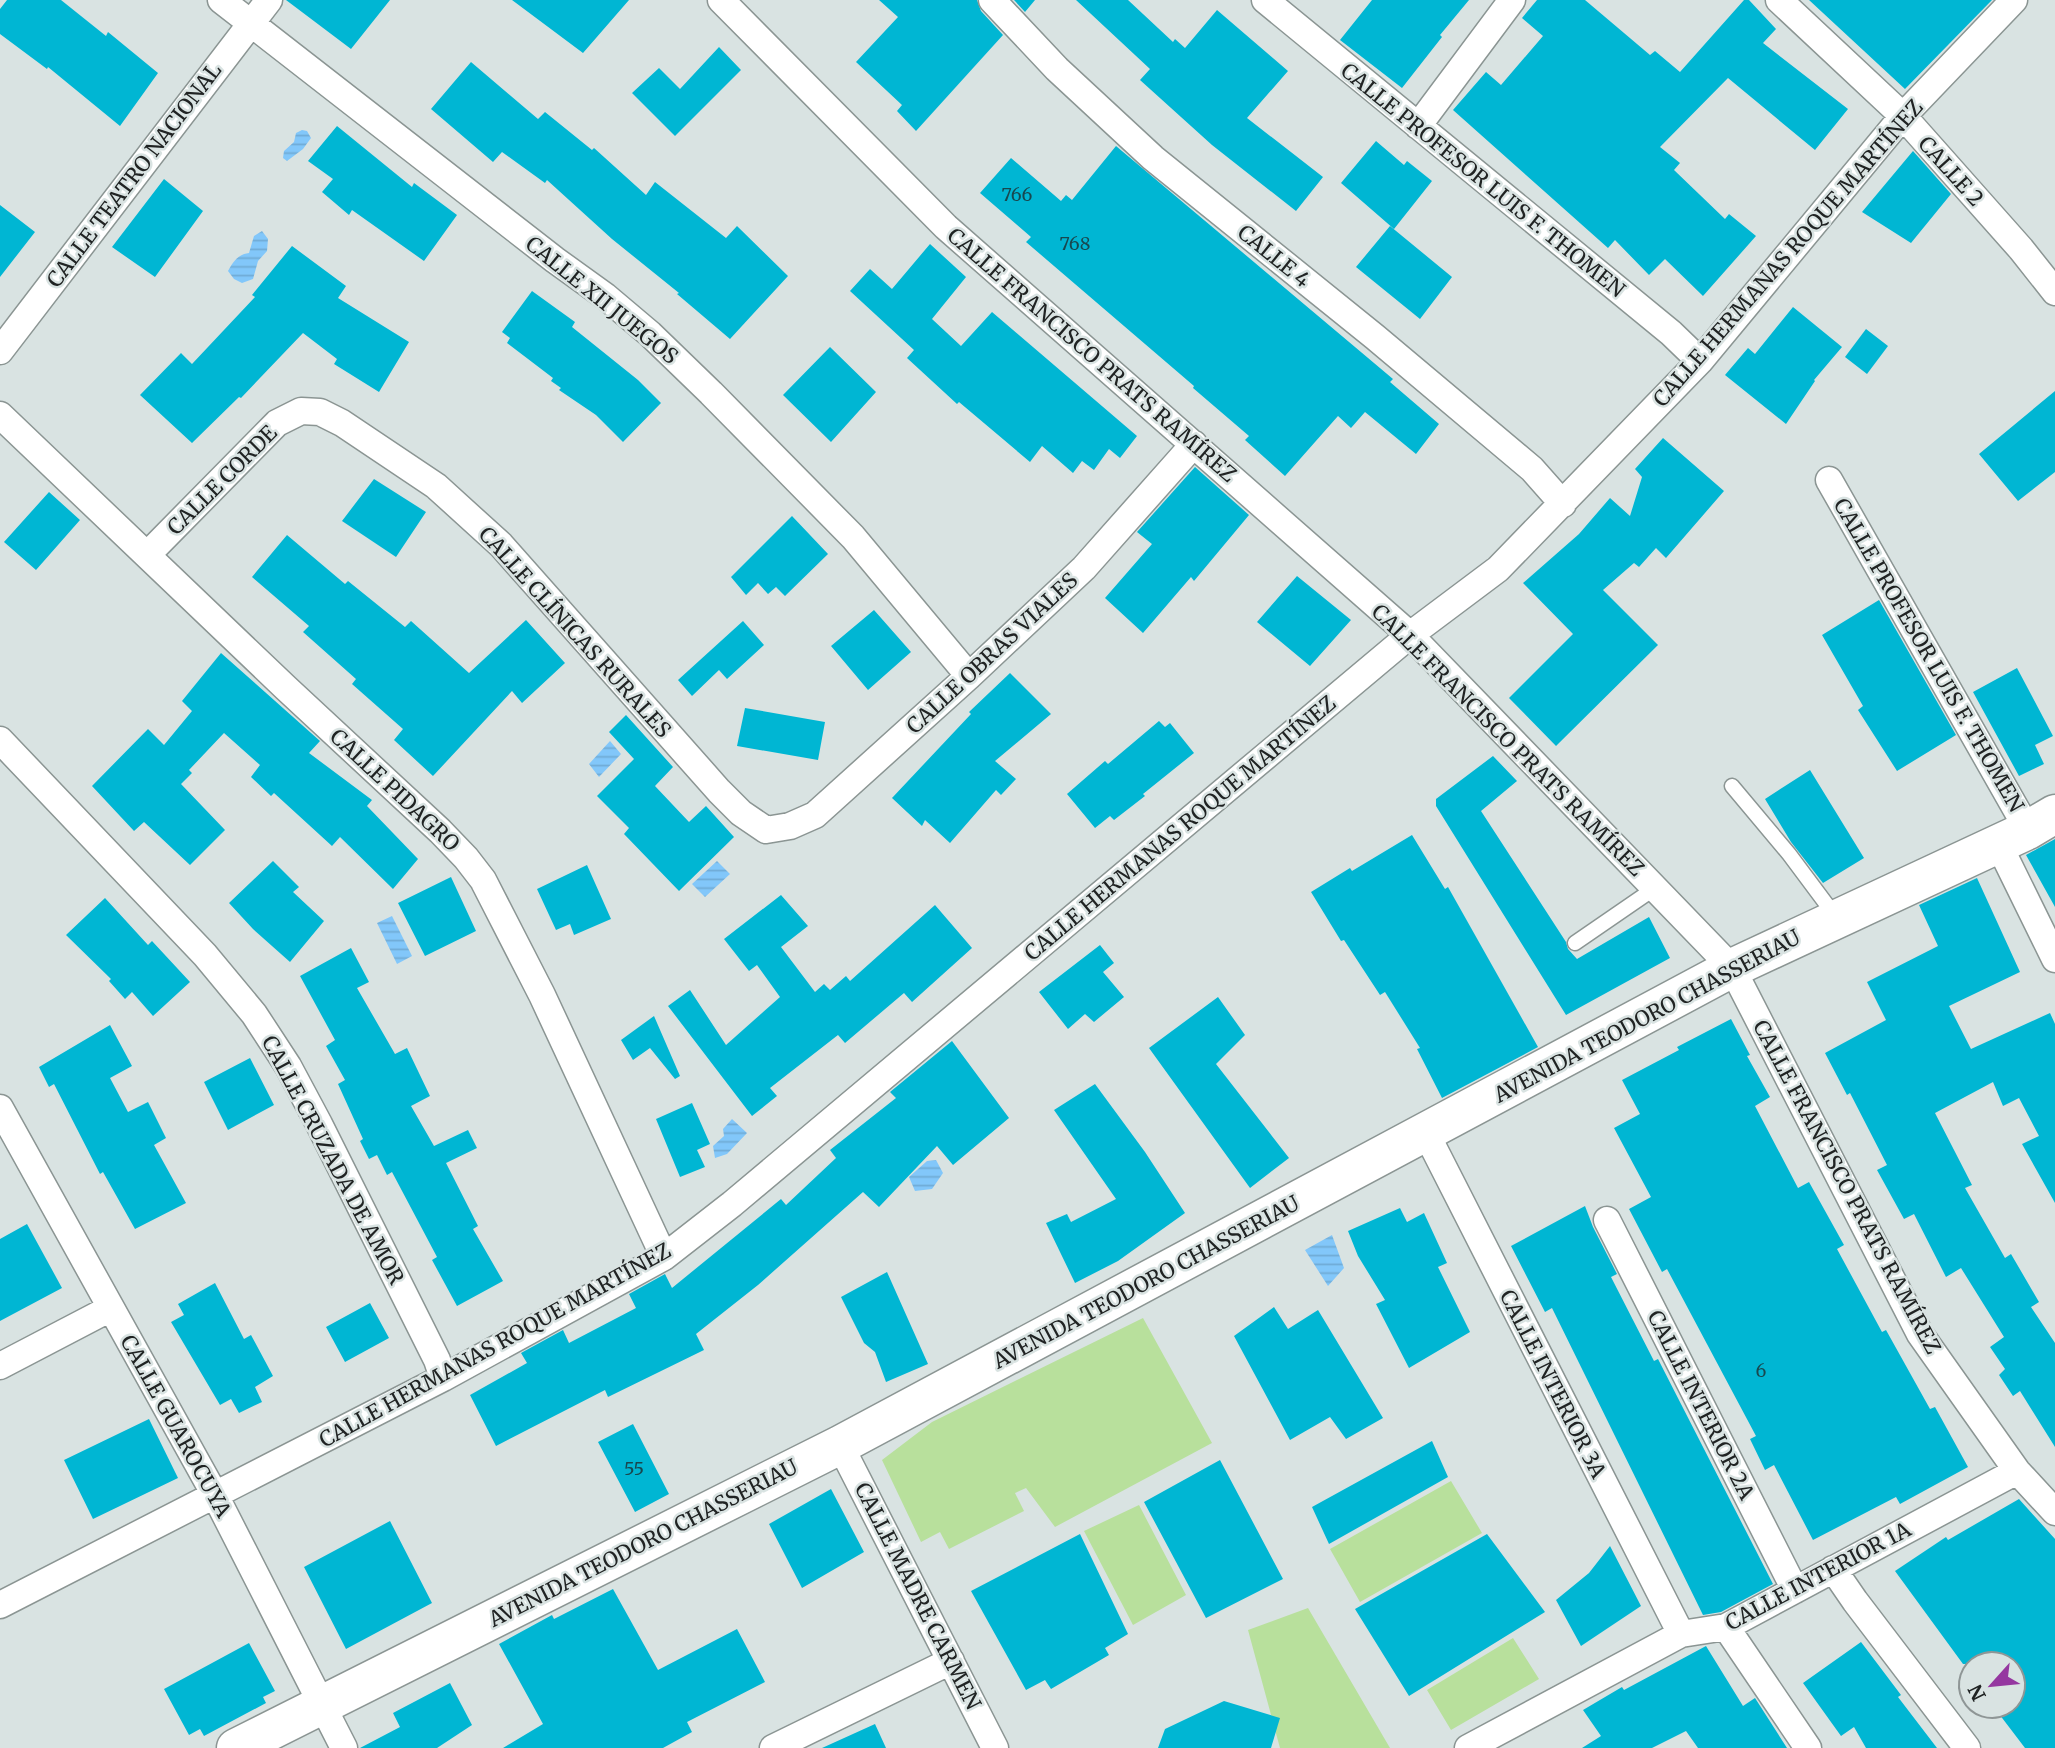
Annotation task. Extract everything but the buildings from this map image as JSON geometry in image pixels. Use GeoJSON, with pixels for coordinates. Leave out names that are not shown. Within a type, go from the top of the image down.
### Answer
{"type":"FeatureCollection","features":[{"type":"Feature","properties":{"kind":"street","name":"CALLE XII JUEGOS"},"geometry":{"type":"LineString","coordinates":[[221,0],[605,296],[650,334],[853,537],[969,676]]}},
{"type":"Feature","properties":{"kind":"street","name":"CALLE TEATRO NACIONAL"},"geometry":{"type":"LineString","coordinates":[[0,351],[269,0]]}},
{"type":"Feature","properties":{"kind":"street","name":"CALLE FRANCISCO PRATS RAMÍREZ"},"geometry":{"type":"LineString","coordinates":[[721,0],[946,227],[1410,635],[1732,968],[1920,1334],[2017,1471],[2055,1512]]}},
{"type":"Feature","properties":{"kind":"street","name":"CALLE 4"},"geometry":{"type":"LineString","coordinates":[[992,0],[1057,69],[1153,158],[1375,337],[1532,469],[1563,504]]}},
{"type":"Feature","properties":{"kind":"street","name":"CALLE PROFESOR LUIS F. THOMEN"},"geometry":{"type":"LineString","coordinates":[[1265,0],[1671,333],[1700,361]]}},
{"type":"Feature","properties":{"kind":"street"},"geometry":{"type":"LineString","coordinates":[[1418,126],[1512,0]]}},
{"type":"Feature","properties":{"kind":"street","name":"CALLE 2"},"geometry":{"type":"LineString","coordinates":[[1779,0],[1903,116],[2021,249],[2055,292]]}},
{"type":"Feature","properties":{"kind":"street","name":"CALLE HERMANAS ROQUE MARTÍNEZ"},"geometry":{"type":"LineString","coordinates":[[0,1605],[443,1378],[664,1257],[732,1204],[1410,635],[1498,569],[1700,361],[1903,116],[2014,0]]}},
{"type":"Feature","properties":{"kind":"street","name":"CALLE CORDE"},"geometry":{"type":"LineString","coordinates":[[148,554],[277,423],[300,411]]}},
{"type":"Feature","properties":{"kind":"street","name":"CALLE CLÍNICAS RURALES"},"geometry":{"type":"LineString","coordinates":[[300,411],[320,412],[342,423],[436,486],[464,511],[552,601],[719,791],[741,813],[765,830]]}},
{"type":"Feature","properties":{"kind":"street","name":"CALLE PIDAGRO"},"geometry":{"type":"LineString","coordinates":[[0,415],[440,831],[483,880],[542,995],[664,1257]]}},
{"type":"Feature","properties":{"kind":"street","name":"CALLE OBRAS VIALES"},"geometry":{"type":"LineString","coordinates":[[765,830],[790,826],[815,815],[1084,568],[1194,444]]}},
{"type":"Feature","properties":{"kind":"street","name":"CALLE PROFESOR LUIS F. THOMEN"},"geometry":{"type":"LineString","coordinates":[[1829,480],[2027,829],[2055,959]]}},
{"type":"Feature","properties":{"kind":"street","name":"CALLE CRUZADA DE AMOR"},"geometry":{"type":"LineString","coordinates":[[0,740],[205,956],[254,1014],[288,1066],[325,1136],[437,1360],[443,1378]]}},
{"type":"Feature","properties":{"kind":"street","name":"AVENIDA TEODORO CHASSERIAU"},"geometry":{"type":"LineString","coordinates":[[236,1748],[840,1445],[1732,968],[2027,829]]}},
{"type":"Feature","properties":{"kind":"street","name":"CALLE GUAROCUYA"},"geometry":{"type":"LineString","coordinates":[[0,1108],[215,1495],[344,1748]]}},
{"type":"Feature","properties":{"kind":"street","name":"CALLE INTERIOR 3A"},"geometry":{"type":"LineString","coordinates":[[1426,1133],[1681,1634]]}},
{"type":"Feature","properties":{"kind":"street","name":"CALLE INTERIOR 2A"},"geometry":{"type":"LineString","coordinates":[[1607,1220],[1795,1590]]}},
{"type":"Feature","properties":{"kind":"street"},"geometry":{"type":"LineString","coordinates":[[0,1366],[111,1308]]}},
{"type":"Feature","properties":{"kind":"street","name":"CALLE MADRE CARMEN"},"geometry":{"type":"LineString","coordinates":[[840,1445],[995,1748]]}},
{"type":"Feature","properties":{"kind":"street","name":"CALLE INTERIOR 1A"},"geometry":{"type":"LineString","coordinates":[[1468,1748],[1681,1634],[1726,1627],[2017,1471]]}},
{"type":"Feature","properties":{"kind":"street"},"geometry":{"type":"LineString","coordinates":[[1833,1569],[1967,1748]]}},
{"type":"Feature","properties":{"kind":"street"},"geometry":{"type":"LineString","coordinates":[[1726,1627],[1808,1748]]}},
{"type":"Feature","properties":{"kind":"street"},"geometry":{"type":"LineString","coordinates":[[773,1748],[951,1661]]}},
{"type":"Feature","properties":{"kind":"lane"},"geometry":{"type":"LineString","coordinates":[[1732,786],[1789,854],[1836,918]]}},
{"type":"Feature","properties":{"kind":"lane"},"geometry":{"type":"LineString","coordinates":[[1575,943],[1656,888]]}},
{"type":"Feature","properties":{"kind":"green space"},"geometry":{"type":"Polygon","coordinates":[[[1143,1318],[1212,1443],[1055,1527],[1026,1488],[1015,1493],[1024,1511],[949,1549],[940,1532],[921,1542],[882,1460],[932,1422],[1143,1318]]]}},
{"type":"Feature","properties":{"kind":"green space"},"geometry":{"type":"Polygon","coordinates":[[[1451,1481],[1482,1533],[1360,1602],[1330,1549],[1451,1481]]]}},
{"type":"Feature","properties":{"kind":"green space"},"geometry":{"type":"Polygon","coordinates":[[[1139,1505],[1186,1595],[1133,1625],[1084,1531],[1139,1505]]]}},
{"type":"Feature","properties":{"kind":"green space"},"geometry":{"type":"Polygon","coordinates":[[[1308,1608],[1390,1748],[1280,1748],[1248,1630],[1308,1608]]]}},
{"type":"Feature","properties":{"kind":"green space"},"geometry":{"type":"Polygon","coordinates":[[[1513,1638],[1539,1679],[1451,1730],[1427,1690],[1513,1638]]]}},
{"type":"Feature","properties":{"kind":"water"},"geometry":{"type":"Polygon","coordinates":[[[307,131],[311,138],[303,149],[287,161],[283,158],[284,151],[294,142],[296,133],[307,131]]]}},
{"type":"Feature","properties":{"kind":"water"},"geometry":{"type":"Polygon","coordinates":[[[262,231],[268,239],[267,251],[258,261],[253,279],[242,283],[234,279],[228,271],[239,257],[249,253],[254,236],[262,231]]]}},
{"type":"Feature","properties":{"kind":"water"},"geometry":{"type":"Polygon","coordinates":[[[610,741],[621,754],[599,777],[589,764],[610,741]]]}},
{"type":"Feature","properties":{"kind":"water"},"geometry":{"type":"Polygon","coordinates":[[[717,861],[730,874],[705,897],[692,884],[717,861]]]}},
{"type":"Feature","properties":{"kind":"water"},"geometry":{"type":"Polygon","coordinates":[[[392,916],[412,956],[397,964],[377,923],[392,916]]]}},
{"type":"Feature","properties":{"kind":"water"},"geometry":{"type":"Polygon","coordinates":[[[732,1119],[747,1133],[727,1154],[715,1158],[713,1146],[724,1136],[723,1129],[732,1119]]]}},
{"type":"Feature","properties":{"kind":"water"},"geometry":{"type":"Polygon","coordinates":[[[936,1160],[943,1173],[932,1189],[915,1191],[909,1177],[927,1161],[936,1160]]]}},
{"type":"Feature","properties":{"kind":"water"},"geometry":{"type":"Polygon","coordinates":[[[1332,1235],[1344,1268],[1328,1286],[1305,1250],[1332,1235]]]}}]}
